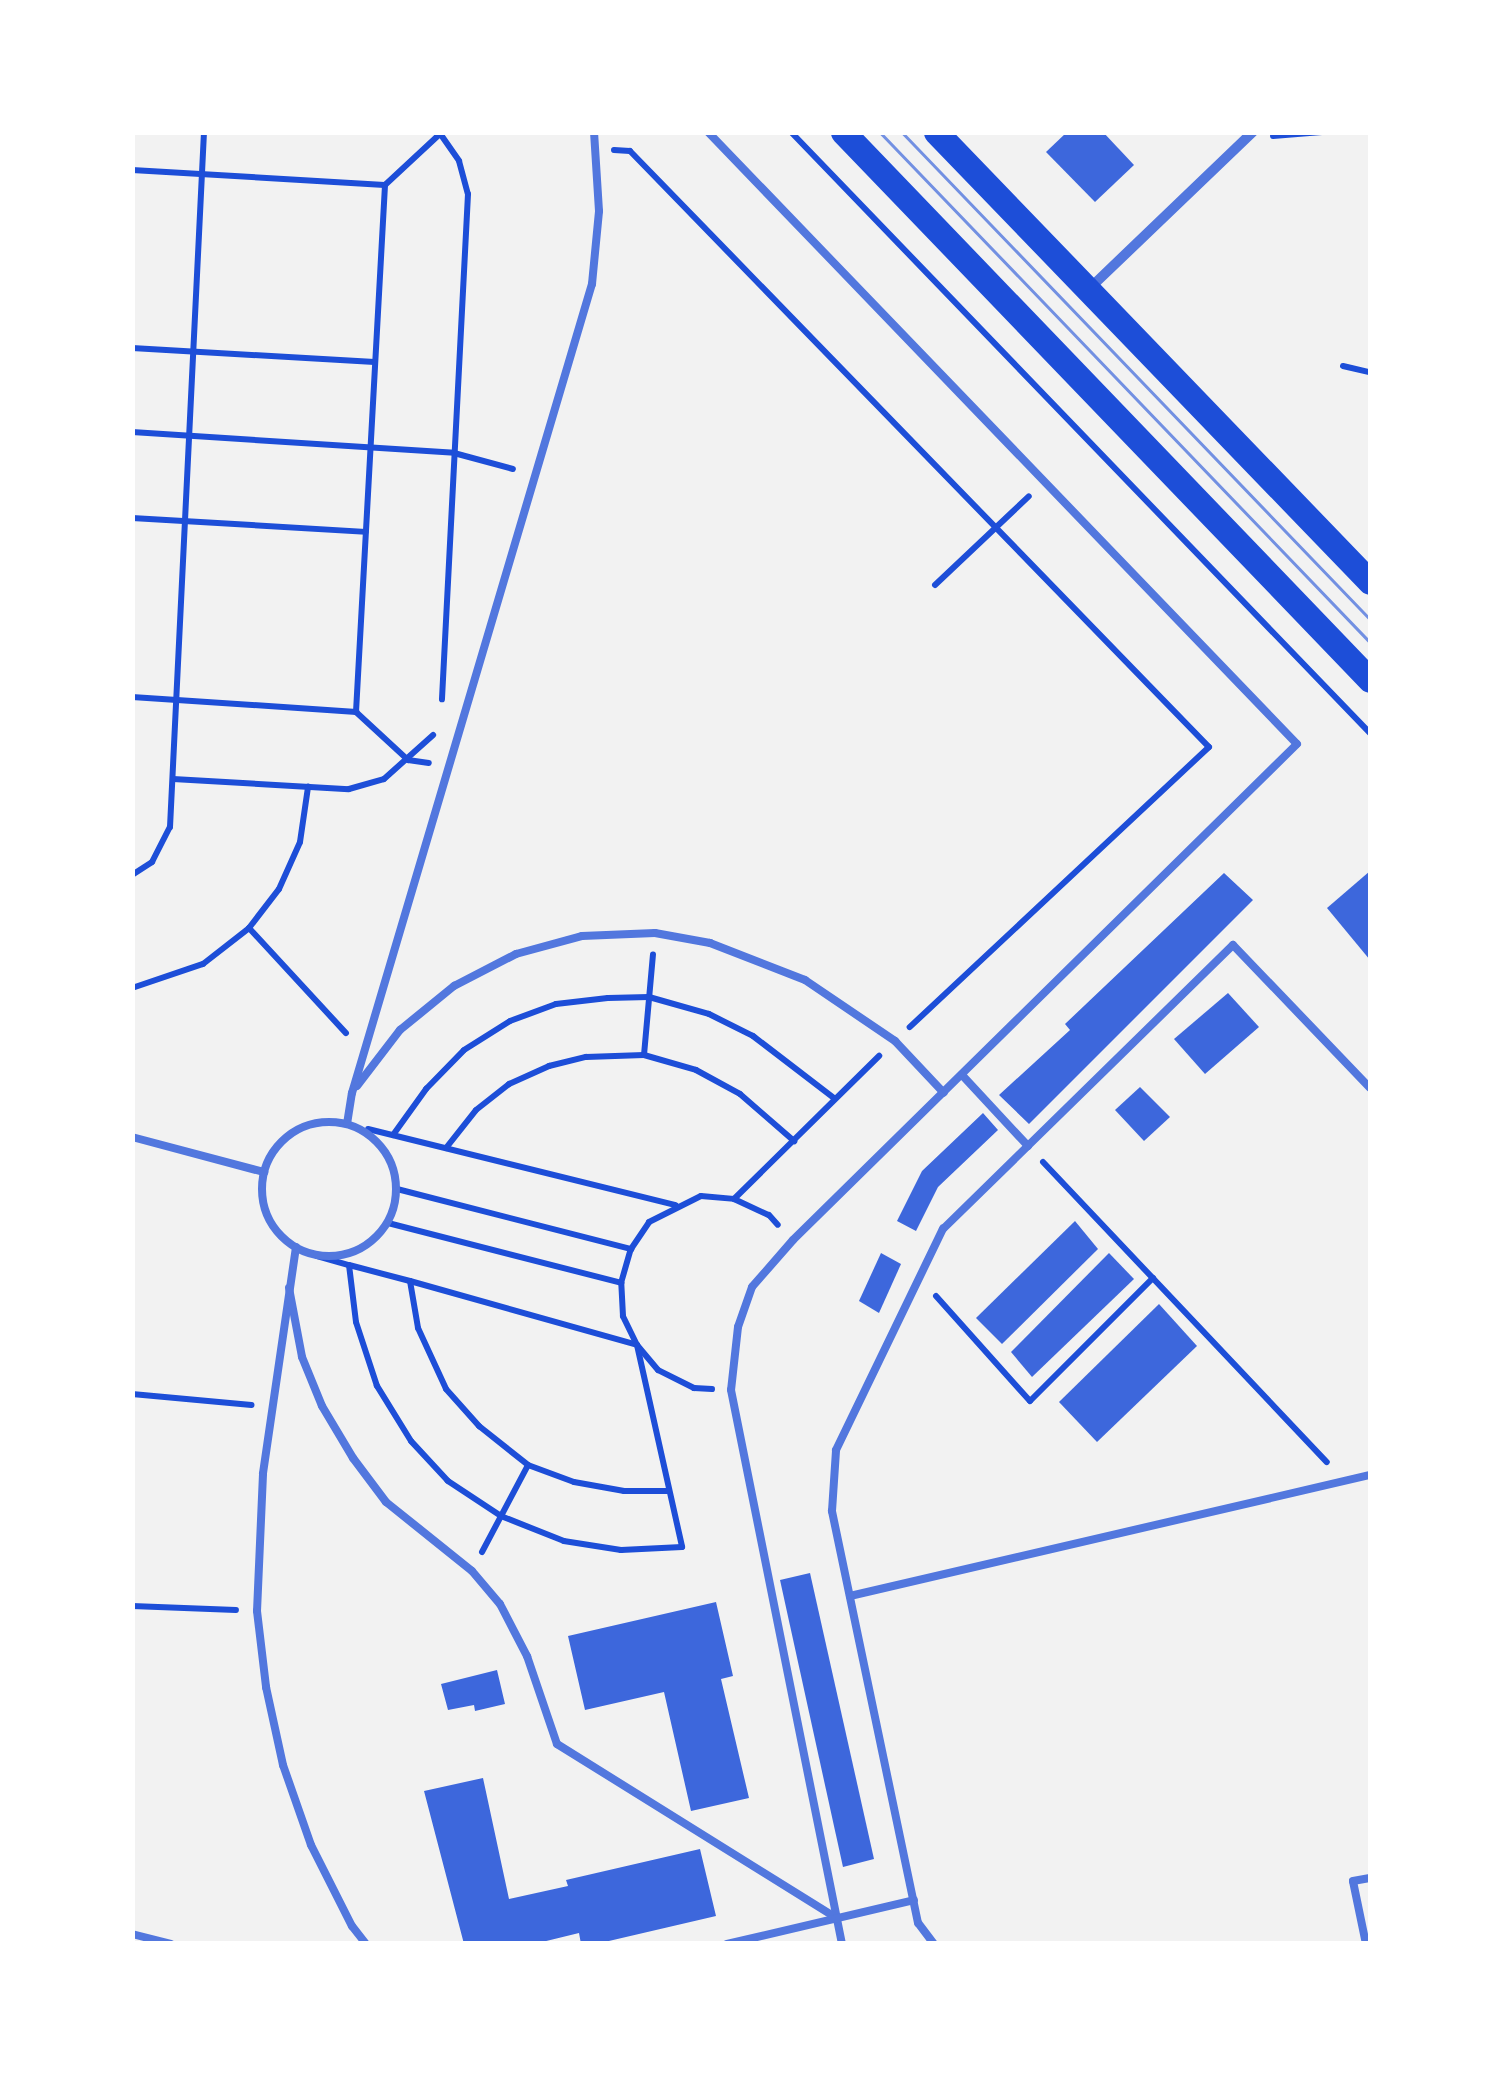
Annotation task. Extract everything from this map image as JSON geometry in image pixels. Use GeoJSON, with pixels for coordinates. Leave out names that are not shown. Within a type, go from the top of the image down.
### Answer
{"type":"FeatureCollection","features":[{"type":"Feature","properties":{"kind":"main road"},"geometry":{"type":"LineString","coordinates":[[843,132],[1370,680]]}},
{"type":"Feature","properties":{"kind":"main road"},"geometry":{"type":"LineString","coordinates":[[936,132],[1370,582]]}},
{"type":"Feature","properties":{"kind":"street"},"geometry":{"type":"LineString","coordinates":[[1088,290],[1250,136]]}},
{"type":"Feature","properties":{"kind":"lane"},"geometry":{"type":"LineString","coordinates":[[347,1124],[352,1093],[592,284],[599,212],[594,132]]}},
{"type":"Feature","properties":{"kind":"lane"},"geometry":{"type":"LineString","coordinates":[[708,132],[1297,744],[793,1240],[752,1287],[738,1327],[731,1390],[842,1944]]}},
{"type":"Feature","properties":{"kind":"lane"},"geometry":{"type":"LineString","coordinates":[[352,1093],[400,1030],[454,986],[516,954],[582,936],[655,933],[710,943],[770,963],[844,1003],[895,1041],[944,1092]]}},
{"type":"Feature","properties":{"kind":"lane"},"geometry":{"type":"LineString","coordinates":[[934,1944],[918,1923],[832,1511],[836,1450],[943,1229],[1233,945],[1370,1088]]}},
{"type":"Feature","properties":{"kind":"lane"},"geometry":{"type":"LineString","coordinates":[[962,1075],[1028,1146]]}},
{"type":"Feature","properties":{"kind":"lane"},"geometry":{"type":"LineString","coordinates":[[312,1124],[347,1124],[377,1141],[388,1155],[397,1189],[388,1223],[377,1237],[347,1254],[312,1254],[296,1248],[271,1223],[264,1206],[264,1172],[281,1141],[296,1131],[312,1124]]}},
{"type":"Feature","properties":{"kind":"lane"},"geometry":{"type":"LineString","coordinates":[[132,1137],[264,1172]]}},
{"type":"Feature","properties":{"kind":"lane"},"geometry":{"type":"LineString","coordinates":[[296,1248],[262,1474],[256,1611],[266,1687],[284,1765],[311,1845],[366,1944]]}},
{"type":"Feature","properties":{"kind":"lane"},"geometry":{"type":"LineString","coordinates":[[289,1288],[302,1357],[322,1406],[352,1458],[386,1502],[472,1571],[500,1604],[527,1656],[557,1744],[836,1918]]}},
{"type":"Feature","properties":{"kind":"lane"},"geometry":{"type":"LineString","coordinates":[[850,1596],[1370,1474]]}},
{"type":"Feature","properties":{"kind":"lane"},"geometry":{"type":"LineString","coordinates":[[1366,1944],[1353,1882],[1370,1878]]}},
{"type":"Feature","properties":{"kind":"lane"},"geometry":{"type":"LineString","coordinates":[[727,1944],[914,1900]]}},
{"type":"Feature","properties":{"kind":"lane"},"geometry":{"type":"LineString","coordinates":[[132,1934],[170,1944]]}},
{"type":"Feature","properties":{"kind":"path"},"geometry":{"type":"LineString","coordinates":[[132,875],[152,862],[170,828],[204,132]]}},
{"type":"Feature","properties":{"kind":"path"},"geometry":{"type":"LineString","coordinates":[[791,132],[1370,734]]}},
{"type":"Feature","properties":{"kind":"path"},"geometry":{"type":"LineString","coordinates":[[1250,136],[1322,132]]}},
{"type":"Feature","properties":{"kind":"path"},"geometry":{"type":"LineString","coordinates":[[356,712],[385,185],[441,133],[459,161],[468,194],[442,702]]}},
{"type":"Feature","properties":{"kind":"path"},"geometry":{"type":"LineString","coordinates":[[596,150],[630,150],[1209,748],[834,1099],[734,1200]]}},
{"type":"Feature","properties":{"kind":"path"},"geometry":{"type":"LineString","coordinates":[[132,170],[385,185]]}},
{"type":"Feature","properties":{"kind":"path"},"geometry":{"type":"LineString","coordinates":[[132,348],[375,362]]}},
{"type":"Feature","properties":{"kind":"path"},"geometry":{"type":"LineString","coordinates":[[1342,366],[1370,372]]}},
{"type":"Feature","properties":{"kind":"path"},"geometry":{"type":"LineString","coordinates":[[132,432],[454,453],[538,476]]}},
{"type":"Feature","properties":{"kind":"path"},"geometry":{"type":"LineString","coordinates":[[935,586],[1044,481]]}},
{"type":"Feature","properties":{"kind":"path"},"geometry":{"type":"LineString","coordinates":[[132,518],[366,532]]}},
{"type":"Feature","properties":{"kind":"path"},"geometry":{"type":"LineString","coordinates":[[132,697],[356,712],[408,760],[450,767]]}},
{"type":"Feature","properties":{"kind":"path"},"geometry":{"type":"LineString","coordinates":[[173,779],[349,789],[384,779],[408,760],[432,735],[437,719]]}},
{"type":"Feature","properties":{"kind":"path"},"geometry":{"type":"LineString","coordinates":[[132,988],[203,964],[248,928],[279,889],[300,842],[308,787]]}},
{"type":"Feature","properties":{"kind":"path"},"geometry":{"type":"LineString","coordinates":[[248,928],[364,1052]]}},
{"type":"Feature","properties":{"kind":"path"},"geometry":{"type":"LineString","coordinates":[[644,1055],[655,933]]}},
{"type":"Feature","properties":{"kind":"path"},"geometry":{"type":"LineString","coordinates":[[393,1136],[426,1089],[464,1050],[510,1022],[556,1004],[649,997],[709,1014],[754,1036],[834,1099]]}},
{"type":"Feature","properties":{"kind":"path"},"geometry":{"type":"LineString","coordinates":[[446,1148],[476,1110],[510,1084],[549,1066],[586,1057],[644,1055],[696,1070],[740,1094],[794,1140]]}},
{"type":"Feature","properties":{"kind":"path"},"geometry":{"type":"LineString","coordinates":[[347,1124],[676,1205]]}},
{"type":"Feature","properties":{"kind":"path"},"geometry":{"type":"LineString","coordinates":[[1028,1146],[1345,1480]]}},
{"type":"Feature","properties":{"kind":"path"},"geometry":{"type":"LineString","coordinates":[[397,1189],[631,1250]]}},
{"type":"Feature","properties":{"kind":"path"},"geometry":{"type":"LineString","coordinates":[[731,1390],[694,1388],[658,1370],[637,1345],[622,1316],[620,1283],[631,1250],[649,1222],[676,1205],[701,1196],[734,1200],[769,1216],[793,1240]]}},
{"type":"Feature","properties":{"kind":"path"},"geometry":{"type":"LineString","coordinates":[[388,1223],[620,1283]]}},
{"type":"Feature","properties":{"kind":"path"},"geometry":{"type":"LineString","coordinates":[[312,1254],[637,1345]]}},
{"type":"Feature","properties":{"kind":"path"},"geometry":{"type":"LineString","coordinates":[[349,1265],[356,1322],[377,1386],[411,1441],[448,1480],[501,1516],[564,1542],[622,1550],[682,1547],[637,1345]]}},
{"type":"Feature","properties":{"kind":"path"},"geometry":{"type":"LineString","coordinates":[[920,1277],[1030,1400],[1153,1278]]}},
{"type":"Feature","properties":{"kind":"path"},"geometry":{"type":"LineString","coordinates":[[410,1282],[418,1328],[446,1389],[478,1426],[528,1465],[574,1482],[624,1491],[669,1491]]}},
{"type":"Feature","properties":{"kind":"path"},"geometry":{"type":"LineString","coordinates":[[132,1394],[271,1406]]}},
{"type":"Feature","properties":{"kind":"path"},"geometry":{"type":"LineString","coordinates":[[472,1571],[528,1465]]}},
{"type":"Feature","properties":{"kind":"path"},"geometry":{"type":"LineString","coordinates":[[132,1606],[256,1611]]}},
{"type":"Feature","properties":{"kind":"building"},"geometry":{"type":"Polygon","coordinates":[[[1067,132],[1103,132],[1134,165],[1095,202],[1046,152],[1067,132]]]}},
{"type":"Feature","properties":{"kind":"building"},"geometry":{"type":"Polygon","coordinates":[[[1370,871],[1370,960],[1327,908],[1370,871]]]}},
{"type":"Feature","properties":{"kind":"building"},"geometry":{"type":"Polygon","coordinates":[[[1224,873],[1253,900],[1029,1124],[999,1095],[1070,1030],[1065,1024],[1224,873]]]}},
{"type":"Feature","properties":{"kind":"building"},"geometry":{"type":"Polygon","coordinates":[[[1228,993],[1259,1027],[1205,1074],[1174,1039],[1228,993]]]}},
{"type":"Feature","properties":{"kind":"building"},"geometry":{"type":"Polygon","coordinates":[[[1140,1087],[1170,1117],[1144,1141],[1115,1110],[1140,1087]]]}},
{"type":"Feature","properties":{"kind":"building"},"geometry":{"type":"Polygon","coordinates":[[[983,1113],[998,1130],[938,1187],[916,1231],[897,1221],[922,1171],[983,1113]]]}},
{"type":"Feature","properties":{"kind":"building"},"geometry":{"type":"Polygon","coordinates":[[[1075,1221],[1098,1249],[1002,1344],[976,1318],[1075,1221]]]}},
{"type":"Feature","properties":{"kind":"building"},"geometry":{"type":"Polygon","coordinates":[[[881,1253],[901,1264],[879,1313],[859,1301],[881,1253]]]}},
{"type":"Feature","properties":{"kind":"building"},"geometry":{"type":"Polygon","coordinates":[[[1109,1253],[1134,1279],[1032,1377],[1011,1352],[1109,1253]]]}},
{"type":"Feature","properties":{"kind":"building"},"geometry":{"type":"Polygon","coordinates":[[[1159,1304],[1197,1346],[1097,1442],[1059,1402],[1159,1304]]]}},
{"type":"Feature","properties":{"kind":"building"},"geometry":{"type":"Polygon","coordinates":[[[810,1573],[874,1859],[843,1867],[780,1580],[810,1573]]]}},
{"type":"Feature","properties":{"kind":"building"},"geometry":{"type":"Polygon","coordinates":[[[716,1602],[733,1676],[721,1679],[749,1798],[691,1811],[664,1692],[585,1710],[568,1636],[716,1602]]]}},
{"type":"Feature","properties":{"kind":"building"},"geometry":{"type":"Polygon","coordinates":[[[497,1670],[505,1704],[475,1711],[474,1705],[448,1710],[441,1684],[497,1670]]]}},
{"type":"Feature","properties":{"kind":"building"},"geometry":{"type":"Polygon","coordinates":[[[483,1778],[509,1899],[568,1886],[566,1880],[700,1849],[716,1916],[596,1944],[581,1944],[579,1933],[534,1944],[464,1944],[424,1791],[483,1778]]]}},
{"type":"Feature","properties":{"kind":"tram line"},"geometry":{"type":"LineString","coordinates":[[880,132],[1370,642]]}},
{"type":"Feature","properties":{"kind":"tram line"},"geometry":{"type":"LineString","coordinates":[[902,132],[1370,619]]}}]}
